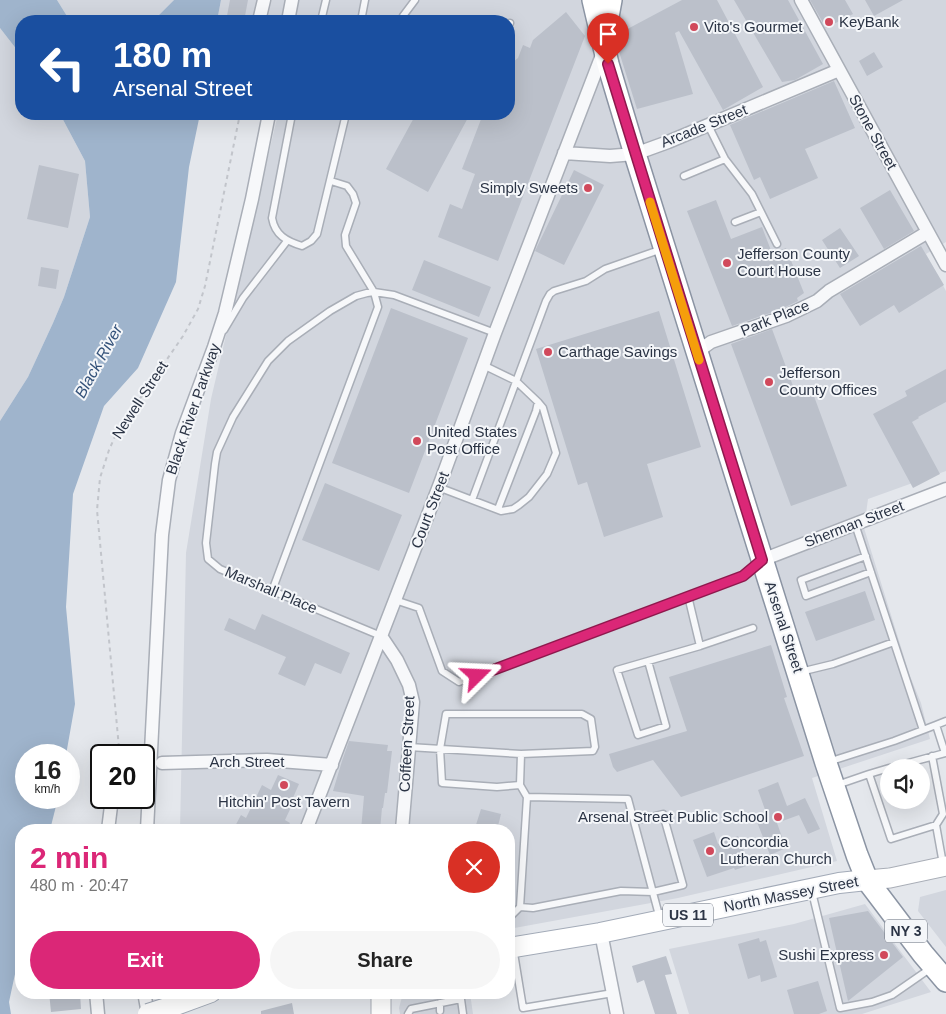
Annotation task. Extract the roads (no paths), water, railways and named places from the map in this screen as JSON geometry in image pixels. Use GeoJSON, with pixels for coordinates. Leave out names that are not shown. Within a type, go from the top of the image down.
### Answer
{"type":"FeatureCollection","features":[{"type":"Feature","properties":{"kind":"highway","name":"NY 3"},"geometry":{"type":"LineString","coordinates":[[594,0],[604,48]]}},
{"type":"Feature","properties":{"kind":"highway","name":"NY 3"},"geometry":{"type":"LineString","coordinates":[[604,48],[611,0]]}},
{"type":"Feature","properties":{"kind":"highway","name":"Arsenal Street"},"geometry":{"type":"LineString","coordinates":[[604,48],[762,560],[857,855],[867,880],[940,974]]}},
{"type":"Feature","properties":{"kind":"main road","name":"US 11"},"geometry":{"type":"LineString","coordinates":[[867,880],[890,878],[945,866]]}},
{"type":"Feature","properties":{"kind":"main road","name":"North Massey Street"},"geometry":{"type":"LineString","coordinates":[[515,943],[600,933],[839,883],[867,880]]}},
{"type":"Feature","properties":{"kind":"main road"},"geometry":{"type":"LineString","coordinates":[[148,1014],[188,999]]}},
{"type":"Feature","properties":{"kind":"main road"},"geometry":{"type":"LineString","coordinates":[[381,999],[381,1014]]}},
{"type":"Feature","properties":{"kind":"street"},"geometry":{"type":"LineString","coordinates":[[260,15],[264,0]]}},
{"type":"Feature","properties":{"kind":"street"},"geometry":{"type":"LineString","coordinates":[[289,15],[292,0]]}},
{"type":"Feature","properties":{"kind":"street","name":"Stone Street"},"geometry":{"type":"LineString","coordinates":[[801,0],[945,260]]}},
{"type":"Feature","properties":{"kind":"street","name":"Court Street"},"geometry":{"type":"LineString","coordinates":[[308,824],[604,48]]}},
{"type":"Feature","properties":{"kind":"street","name":"Arcade Street"},"geometry":{"type":"LineString","coordinates":[[564,153],[610,156],[636,154],[839,70]]}},
{"type":"Feature","properties":{"kind":"street","name":"Black River Parkway"},"geometry":{"type":"LineString","coordinates":[[147,824],[162,534],[168,480],[182,433],[214,348],[227,303],[252,199],[268,120]]}},
{"type":"Feature","properties":{"kind":"street","name":"Park Place"},"geometry":{"type":"LineString","coordinates":[[697,352],[711,342],[786,316],[817,301],[829,290],[928,232]]}},
{"type":"Feature","properties":{"kind":"street","name":"Sherman Street"},"geometry":{"type":"LineString","coordinates":[[762,560],[946,489]]}},
{"type":"Feature","properties":{"kind":"street","name":"Coffeen Street"},"geometry":{"type":"LineString","coordinates":[[381,636],[397,660],[409,685],[413,702],[403,824]]}},
{"type":"Feature","properties":{"kind":"street","name":"Arch Street"},"geometry":{"type":"LineString","coordinates":[[162,763],[266,760],[332,765]]}},
{"type":"Feature","properties":{"kind":"street"},"geometry":{"type":"LineString","coordinates":[[109,824],[111,809]]}},
{"type":"Feature","properties":{"kind":"street"},"geometry":{"type":"LineString","coordinates":[[600,933],[617,1014]]}},
{"type":"Feature","properties":{"kind":"street"},"geometry":{"type":"LineString","coordinates":[[97,999],[98,1014]]}},
{"type":"Feature","properties":{"kind":"street"},"geometry":{"type":"LineString","coordinates":[[145,999],[148,1014]]}},
{"type":"Feature","properties":{"kind":"lane"},"geometry":{"type":"LineString","coordinates":[[323,15],[326,0]]}},
{"type":"Feature","properties":{"kind":"lane"},"geometry":{"type":"LineString","coordinates":[[362,15],[365,0]]}},
{"type":"Feature","properties":{"kind":"lane"},"geometry":{"type":"LineString","coordinates":[[404,15],[415,0]]}},
{"type":"Feature","properties":{"kind":"lane"},"geometry":{"type":"LineString","coordinates":[[291,120],[272,218],[276,231],[287,241],[302,246],[318,234],[345,120]]}},
{"type":"Feature","properties":{"kind":"lane"},"geometry":{"type":"LineString","coordinates":[[708,125],[725,160],[752,194],[777,244]]}},
{"type":"Feature","properties":{"kind":"lane"},"geometry":{"type":"LineString","coordinates":[[684,176],[725,160]]}},
{"type":"Feature","properties":{"kind":"lane"},"geometry":{"type":"LineString","coordinates":[[272,591],[378,307],[374,292],[346,246],[345,235],[356,203],[354,194],[347,186],[331,181]]}},
{"type":"Feature","properties":{"kind":"lane"},"geometry":{"type":"LineString","coordinates":[[735,222],[761,212]]}},
{"type":"Feature","properties":{"kind":"lane"},"geometry":{"type":"LineString","coordinates":[[214,348],[243,298],[287,241]]}},
{"type":"Feature","properties":{"kind":"lane"},"geometry":{"type":"LineString","coordinates":[[472,500],[550,294],[586,281],[605,269],[665,248]]}},
{"type":"Feature","properties":{"kind":"lane","name":"Marshall Place"},"geometry":{"type":"LineString","coordinates":[[381,636],[220,569],[208,559],[206,543],[217,452],[233,417],[268,361],[288,341],[330,311],[356,296],[374,292],[394,295],[495,333]]}},
{"type":"Feature","properties":{"kind":"lane"},"geometry":{"type":"LineString","coordinates":[[438,487],[498,510],[513,509],[529,497],[546,474],[556,453],[543,408],[516,381],[483,365]]}},
{"type":"Feature","properties":{"kind":"lane"},"geometry":{"type":"LineString","coordinates":[[498,510],[538,402]]}},
{"type":"Feature","properties":{"kind":"lane"},"geometry":{"type":"LineString","coordinates":[[855,524],[922,730]]}},
{"type":"Feature","properties":{"kind":"lane"},"geometry":{"type":"LineString","coordinates":[[866,556],[801,580],[806,596],[871,572]]}},
{"type":"Feature","properties":{"kind":"lane"},"geometry":{"type":"LineString","coordinates":[[395,600],[419,608],[442,671],[459,682],[743,576],[762,560]]}},
{"type":"Feature","properties":{"kind":"lane"},"geometry":{"type":"LineString","coordinates":[[688,596],[700,646]]}},
{"type":"Feature","properties":{"kind":"lane"},"geometry":{"type":"LineString","coordinates":[[648,661],[666,726],[638,735],[617,670],[648,661],[700,646],[753,628]]}},
{"type":"Feature","properties":{"kind":"lane"},"geometry":{"type":"LineString","coordinates":[[798,672],[833,664],[894,642]]}},
{"type":"Feature","properties":{"kind":"lane"},"geometry":{"type":"LineString","coordinates":[[409,747],[440,749],[521,754],[593,752],[595,747],[591,719],[582,714],[446,714],[440,749],[442,783],[498,787],[520,785]]}},
{"type":"Feature","properties":{"kind":"lane"},"geometry":{"type":"LineString","coordinates":[[826,763],[894,741],[946,721]]}},
{"type":"Feature","properties":{"kind":"lane"},"geometry":{"type":"LineString","coordinates":[[921,759],[945,752],[936,725]]}},
{"type":"Feature","properties":{"kind":"lane"},"geometry":{"type":"LineString","coordinates":[[515,911],[520,907],[527,797],[520,785],[521,754]]}},
{"type":"Feature","properties":{"kind":"lane"},"geometry":{"type":"LineString","coordinates":[[869,774],[891,839],[936,825],[943,814],[932,756]]}},
{"type":"Feature","properties":{"kind":"lane"},"geometry":{"type":"LineString","coordinates":[[835,786],[880,771]]}},
{"type":"Feature","properties":{"kind":"lane"},"geometry":{"type":"LineString","coordinates":[[527,797],[628,799],[660,920]]}},
{"type":"Feature","properties":{"kind":"lane"},"geometry":{"type":"LineString","coordinates":[[520,907],[533,908],[621,891],[653,892],[683,885],[663,814],[634,821]]}},
{"type":"Feature","properties":{"kind":"lane"},"geometry":{"type":"LineString","coordinates":[[936,825],[945,866]]}},
{"type":"Feature","properties":{"kind":"lane"},"geometry":{"type":"LineString","coordinates":[[811,889],[840,1008],[872,1002],[940,974]]}},
{"type":"Feature","properties":{"kind":"lane"},"geometry":{"type":"LineString","coordinates":[[515,969],[523,1008],[613,993]]}},
{"type":"Feature","properties":{"kind":"lane"},"geometry":{"type":"LineString","coordinates":[[408,1014],[412,1009],[424,1010],[440,1007],[455,999]]}},
{"type":"Feature","properties":{"kind":"lane"},"geometry":{"type":"LineString","coordinates":[[460,999],[463,1014]]}},
{"type":"Feature","properties":{"kind":"water"},"geometry":{"type":"Polygon","coordinates":[[[0,0],[57,0],[66,15],[15,15],[15,47],[0,28],[0,0]]]}},
{"type":"Feature","properties":{"kind":"water"},"geometry":{"type":"Polygon","coordinates":[[[174,0],[221,0],[218,15],[159,15],[174,0]]]}},
{"type":"Feature","properties":{"kind":"water","name":"Black River"},"geometry":{"type":"Polygon","coordinates":[[[63,120],[199,120],[189,167],[176,282],[138,368],[104,406],[73,494],[66,607],[75,704],[68,744],[15,744],[15,809],[55,809],[52,824],[15,824],[15,974],[9,1002],[11,1014],[0,1014],[0,421],[28,377],[53,323],[64,297],[90,217],[85,161],[63,120]]]}},
{"type":"Feature","properties":{"kind":"place","name":"KeyBank"},"geometry":{"type":"Point","coordinates":[829,22]}},
{"type":"Feature","properties":{"kind":"place","name":"Vito's Gourmet"},"geometry":{"type":"Point","coordinates":[694,27]}},
{"type":"Feature","properties":{"kind":"place","name":"Simply Sweets"},"geometry":{"type":"Point","coordinates":[588,188]}},
{"type":"Feature","properties":{"kind":"place","name":"Jefferson County Court House"},"geometry":{"type":"Point","coordinates":[727,263]}},
{"type":"Feature","properties":{"kind":"place","name":"Carthage Savings"},"geometry":{"type":"Point","coordinates":[548,352]}},
{"type":"Feature","properties":{"kind":"place","name":"Jefferson County Offices"},"geometry":{"type":"Point","coordinates":[769,382]}},
{"type":"Feature","properties":{"kind":"place","name":"United States Post Office"},"geometry":{"type":"Point","coordinates":[417,441]}},
{"type":"Feature","properties":{"kind":"place","name":"Hitchin' Post Tavern"},"geometry":{"type":"Point","coordinates":[284,785]}},
{"type":"Feature","properties":{"kind":"place","name":"Arsenal Street Public School"},"geometry":{"type":"Point","coordinates":[778,817]}},
{"type":"Feature","properties":{"kind":"place","name":"Concordia Lutheran Church"},"geometry":{"type":"Point","coordinates":[710,851]}},
{"type":"Feature","properties":{"kind":"place","name":"Sushi Express"},"geometry":{"type":"Point","coordinates":[884,955]}}]}
